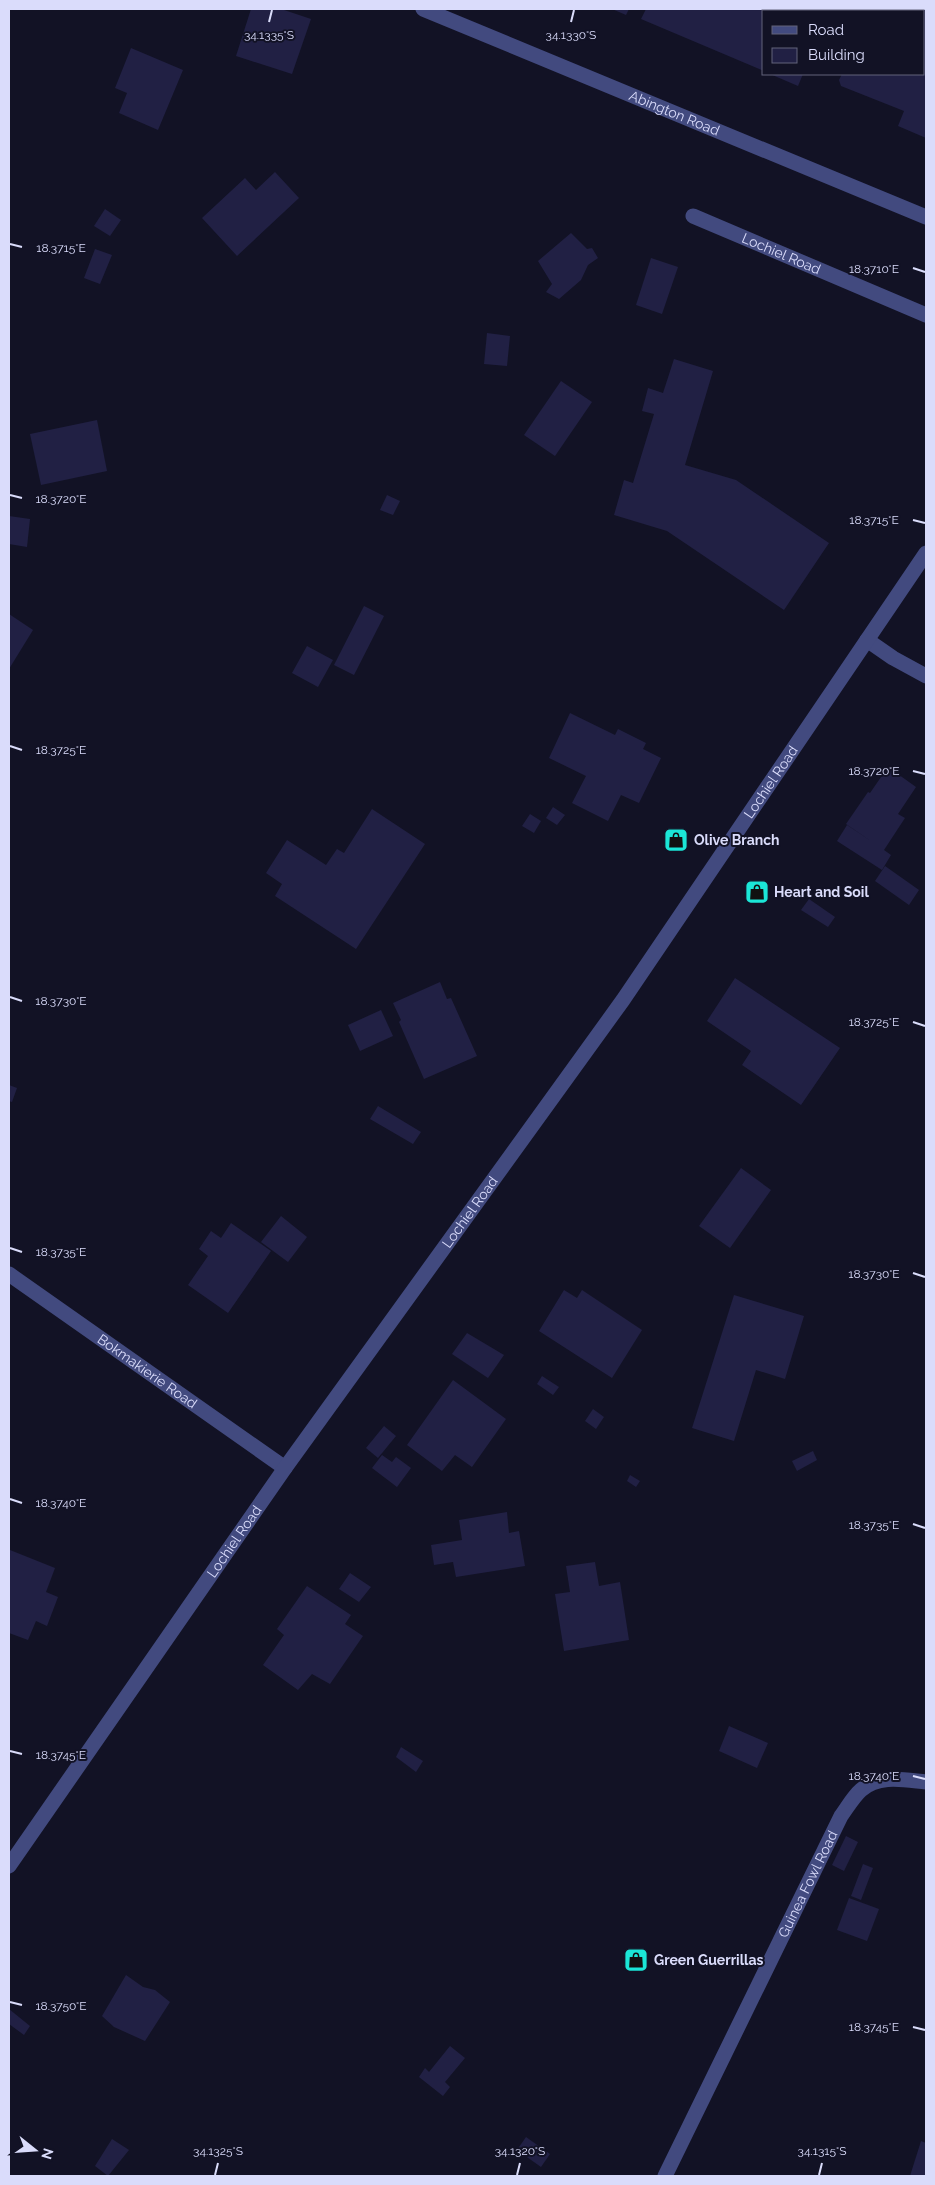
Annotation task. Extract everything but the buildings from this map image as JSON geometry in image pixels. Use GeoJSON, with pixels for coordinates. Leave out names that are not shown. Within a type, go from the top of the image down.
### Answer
{"type":"FeatureCollection","features":[{"type":"Feature","properties":{"kind":"street","name":"Abington Road"},"geometry":{"type":"LineString","coordinates":[[422,9],[607,83],[926,217]]}},
{"type":"Feature","properties":{"kind":"street","name":"Lochiel Road"},"geometry":{"type":"LineString","coordinates":[[693,216],[926,315]]}},
{"type":"Feature","properties":{"kind":"street","name":"Lochiel Road"},"geometry":{"type":"LineString","coordinates":[[9,1866],[285,1468],[623,1000],[926,553]]}},
{"type":"Feature","properties":{"kind":"street"},"geometry":{"type":"LineString","coordinates":[[867,640],[926,676]]}},
{"type":"Feature","properties":{"kind":"street","name":"Bokmakierie Road"},"geometry":{"type":"LineString","coordinates":[[9,1274],[285,1468]]}},
{"type":"Feature","properties":{"kind":"street","name":"Guinea Fowl Road"},"geometry":{"type":"LineString","coordinates":[[665,2176],[842,1816],[861,1790],[879,1781],[892,1778],[926,1782]]}},
{"type":"Feature","properties":{"kind":"place","name":"Olive Branch"},"geometry":{"type":"Point","coordinates":[676,840]}},
{"type":"Feature","properties":{"kind":"place","name":"Heart and Soil"},"geometry":{"type":"Point","coordinates":[757,892]}},
{"type":"Feature","properties":{"kind":"place","name":"Green Guerrillas"},"geometry":{"type":"Point","coordinates":[636,1960]}}]}
